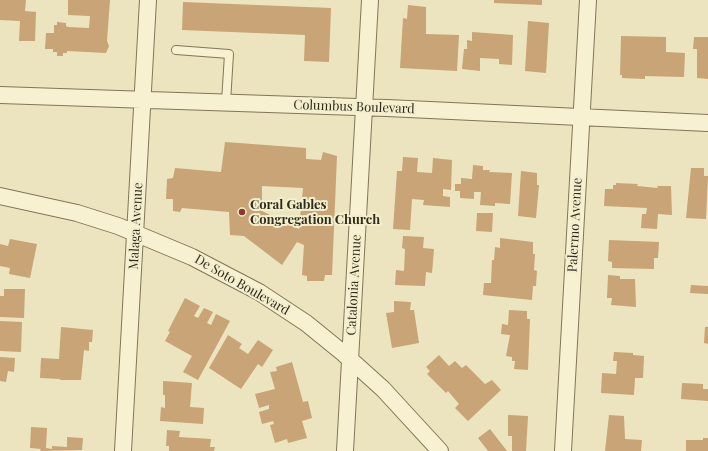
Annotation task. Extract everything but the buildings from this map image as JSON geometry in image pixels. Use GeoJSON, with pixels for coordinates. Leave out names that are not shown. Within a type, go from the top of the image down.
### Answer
{"type":"FeatureCollection","features":[{"type":"Feature","properties":{"kind":"street","name":"Malaga Avenue"},"geometry":{"type":"LineString","coordinates":[[123,451],[148,0]]}},
{"type":"Feature","properties":{"kind":"street","name":"Catalonia Avenue"},"geometry":{"type":"LineString","coordinates":[[345,451],[370,0]]}},
{"type":"Feature","properties":{"kind":"street","name":"Palermo Avenue"},"geometry":{"type":"LineString","coordinates":[[563,451],[588,0]]}},
{"type":"Feature","properties":{"kind":"street","name":"Columbus Boulevard"},"geometry":{"type":"LineString","coordinates":[[0,95],[226,102],[708,123]]}},
{"type":"Feature","properties":{"kind":"street","name":"De Soto Boulevard"},"geometry":{"type":"LineString","coordinates":[[0,196],[77,213],[136,233],[192,257],[259,292],[306,323],[351,360],[382,389],[440,451]]}},
{"type":"Feature","properties":{"kind":"lane"},"geometry":{"type":"LineString","coordinates":[[176,50],[229,54],[226,102]]}},
{"type":"Feature","properties":{"kind":"place","name":"Coral Gables Congregation Church"},"geometry":{"type":"Point","coordinates":[242,212]}}]}
